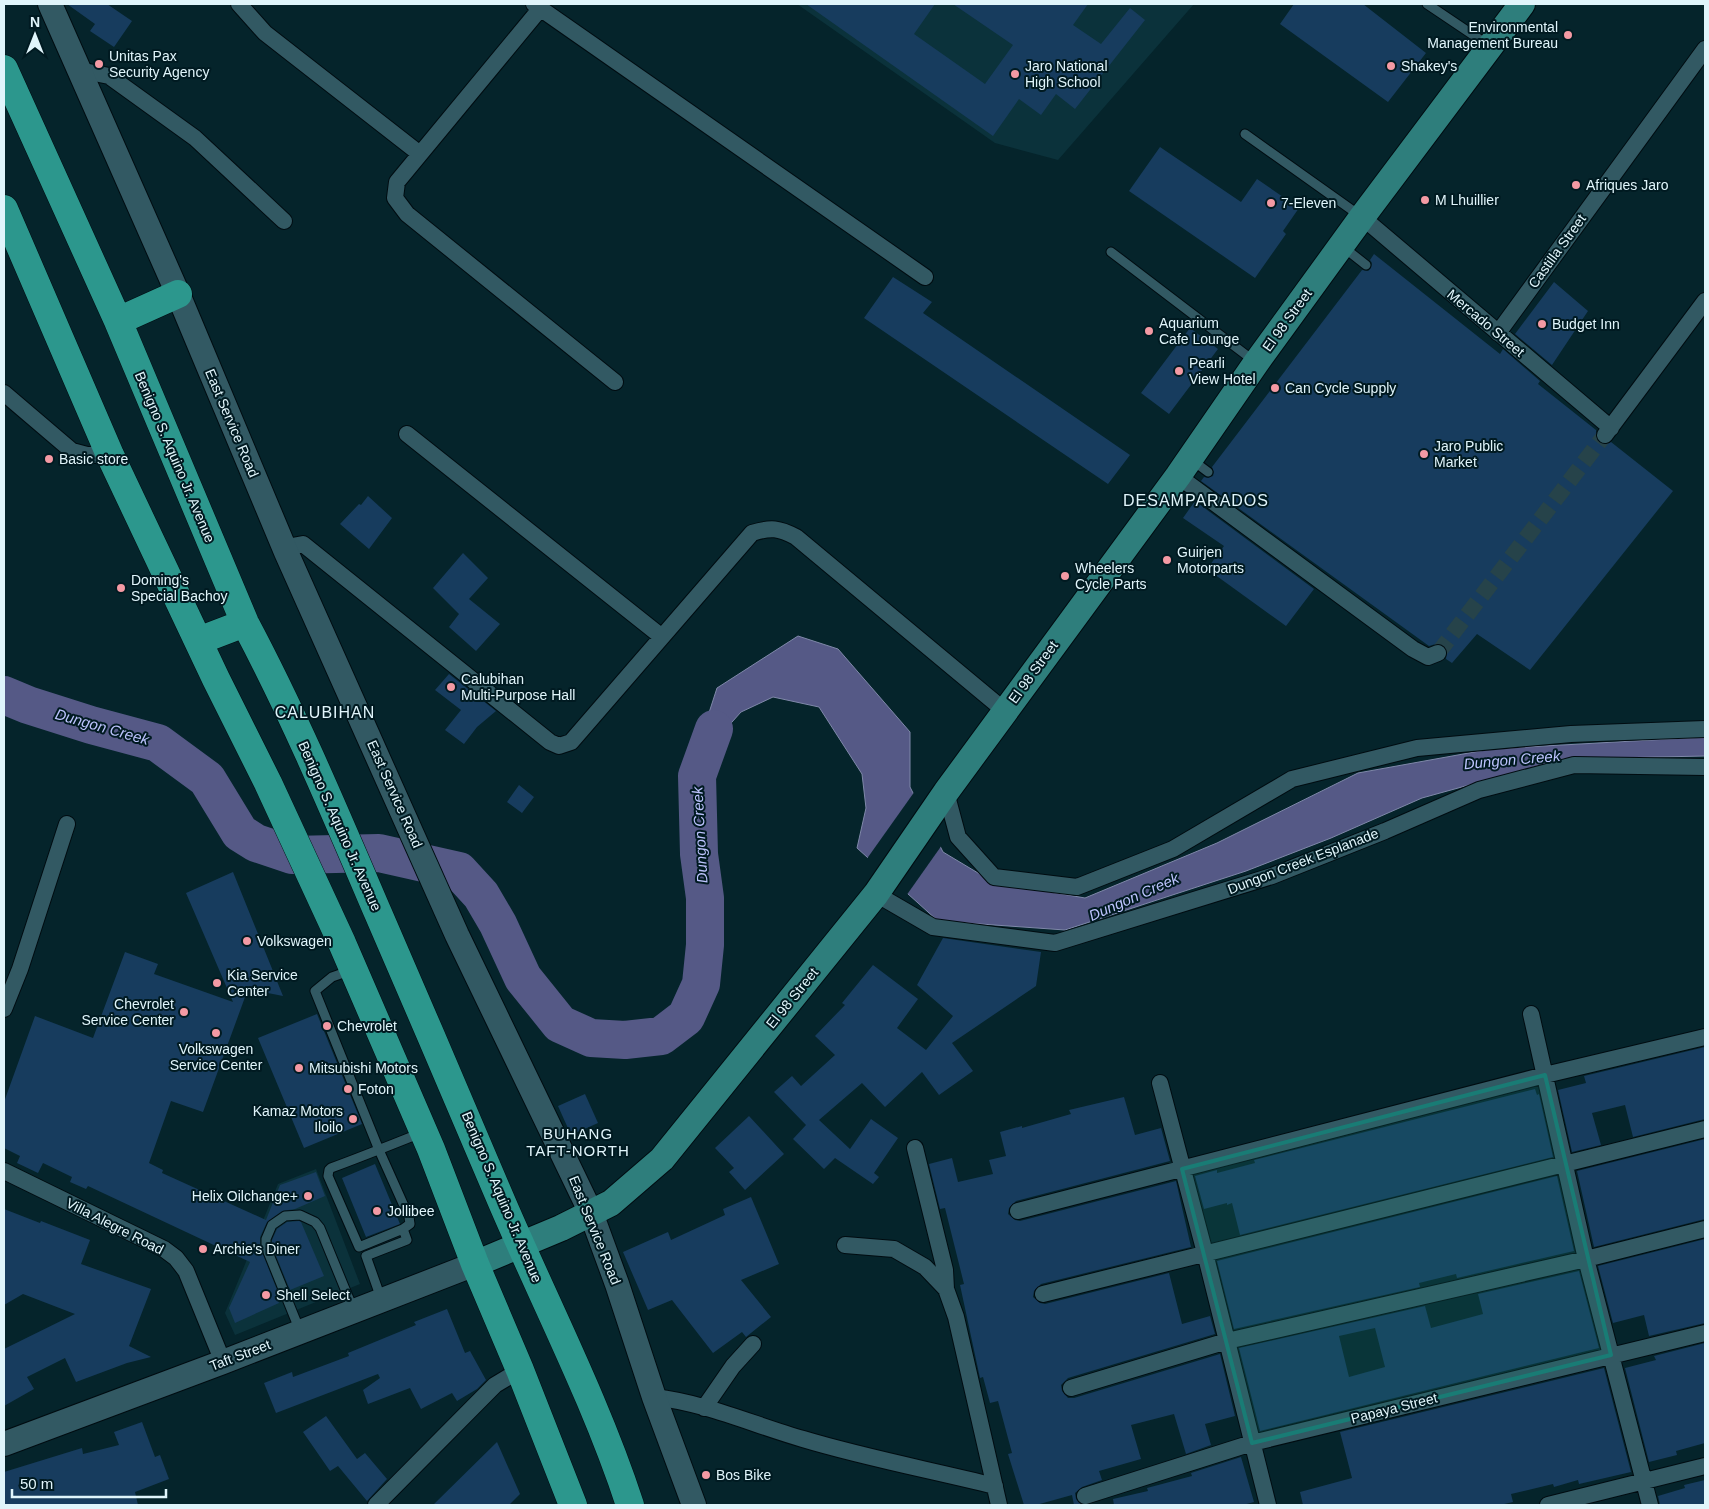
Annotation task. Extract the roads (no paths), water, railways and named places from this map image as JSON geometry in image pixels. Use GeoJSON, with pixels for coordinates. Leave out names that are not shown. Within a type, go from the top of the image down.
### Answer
{"type":"FeatureCollection","features":[{"type":"Feature","properties":{"kind":"highway","name":"Benigno S. Aquino Jr. Avenue"},"geometry":{"type":"LineString","coordinates":[[4,69],[118,321],[245,623],[322,781],[521,1245],[558,1323],[618,1467],[630,1505]]}},
{"type":"Feature","properties":{"kind":"highway"},"geometry":{"type":"LineString","coordinates":[[4,210],[110,455],[268,783],[342,943],[424,1132],[475,1264],[520,1370],[573,1505]]}},
{"type":"Feature","properties":{"kind":"highway"},"geometry":{"type":"LineString","coordinates":[[118,321],[178,294]]}},
{"type":"Feature","properties":{"kind":"highway"},"geometry":{"type":"LineString","coordinates":[[198,641],[245,623]]}},
{"type":"Feature","properties":{"kind":"main road","name":"El 98 Street"},"geometry":{"type":"LineString","coordinates":[[475,1264],[612,1203],[662,1159],[876,894],[946,792],[1005,711],[1192,469],[1256,363],[1341,245],[1522,4]]}},
{"type":"Feature","properties":{"kind":"street","name":"East Service Road"},"geometry":{"type":"LineString","coordinates":[[50,4],[178,294],[286,552],[457,935],[591,1213],[617,1284],[654,1397],[694,1505]]}},
{"type":"Feature","properties":{"kind":"street"},"geometry":{"type":"LineString","coordinates":[[239,4],[265,33],[420,154]]}},
{"type":"Feature","properties":{"kind":"street"},"geometry":{"type":"LineString","coordinates":[[614,382],[407,214],[395,198],[397,182],[537,6],[925,277]]}},
{"type":"Feature","properties":{"kind":"street","name":"Castilla Street"},"geometry":{"type":"LineString","coordinates":[[1498,333],[1705,49]]}},
{"type":"Feature","properties":{"kind":"street"},"geometry":{"type":"LineString","coordinates":[[79,70],[109,76],[195,138],[284,221]]}},
{"type":"Feature","properties":{"kind":"street","name":"Mercado Street"},"geometry":{"type":"LineString","coordinates":[[1362,217],[1498,333],[1607,432],[1705,301]]}},
{"type":"Feature","properties":{"kind":"street"},"geometry":{"type":"LineString","coordinates":[[4,393],[72,451],[87,455],[110,455]]}},
{"type":"Feature","properties":{"kind":"street"},"geometry":{"type":"LineString","coordinates":[[407,434],[662,637]]}},
{"type":"Feature","properties":{"kind":"street"},"geometry":{"type":"LineString","coordinates":[[1192,469],[1413,649],[1433,655]]}},
{"type":"Feature","properties":{"kind":"street"},"geometry":{"type":"LineString","coordinates":[[286,552],[292,546],[303,544],[550,742],[559,746],[571,742],[752,533],[766,528],[782,530],[796,537],[1005,711]]}},
{"type":"Feature","properties":{"kind":"street"},"geometry":{"type":"LineString","coordinates":[[946,792],[958,837],[994,877],[1076,887],[1173,849],[1292,779],[1398,752],[1417,748],[1571,734],[1705,729]]}},
{"type":"Feature","properties":{"kind":"street","name":"Dungon Creek Esplanade"},"geometry":{"type":"LineString","coordinates":[[876,894],[933,927],[1055,943],[1272,876],[1479,790],[1574,765],[1705,767]]}},
{"type":"Feature","properties":{"kind":"street"},"geometry":{"type":"LineString","coordinates":[[4,1008],[20,969],[67,824]]}},
{"type":"Feature","properties":{"kind":"street"},"geometry":{"type":"LineString","coordinates":[[1531,1014],[1586,1259],[1650,1505]]}},
{"type":"Feature","properties":{"kind":"street"},"geometry":{"type":"LineString","coordinates":[[1018,1211],[1545,1074],[1705,1037]]}},
{"type":"Feature","properties":{"kind":"street"},"geometry":{"type":"LineString","coordinates":[[1160,1083],[1268,1505]]}},
{"type":"Feature","properties":{"kind":"street"},"geometry":{"type":"LineString","coordinates":[[1044,1294],[1705,1130]]}},
{"type":"Feature","properties":{"kind":"street"},"geometry":{"type":"LineString","coordinates":[[914,1148],[945,1270],[946,1289],[956,1317],[999,1505]]}},
{"type":"Feature","properties":{"kind":"street","name":"Villa Alegre Road"},"geometry":{"type":"LineString","coordinates":[[4,1171],[164,1249],[176,1258],[186,1271],[223,1362]]}},
{"type":"Feature","properties":{"kind":"street"},"geometry":{"type":"LineString","coordinates":[[1071,1388],[1227,1341],[1586,1259],[1705,1229]]}},
{"type":"Feature","properties":{"kind":"street"},"geometry":{"type":"LineString","coordinates":[[845,1246],[894,1249],[925,1267],[946,1289]]}},
{"type":"Feature","properties":{"kind":"street","name":"Taft Street"},"geometry":{"type":"LineString","coordinates":[[4,1444],[223,1362],[475,1264]]}},
{"type":"Feature","properties":{"kind":"street","name":"Papaya Street"},"geometry":{"type":"LineString","coordinates":[[1085,1496],[1252,1443],[1705,1333]]}},
{"type":"Feature","properties":{"kind":"street"},"geometry":{"type":"LineString","coordinates":[[704,1408],[733,1366],[752,1344]]}},
{"type":"Feature","properties":{"kind":"street"},"geometry":{"type":"LineString","coordinates":[[376,1505],[495,1385],[520,1370]]}},
{"type":"Feature","properties":{"kind":"street"},"geometry":{"type":"LineString","coordinates":[[654,1397],[673,1399],[844,1451],[995,1486]]}},
{"type":"Feature","properties":{"kind":"street"},"geometry":{"type":"LineString","coordinates":[[1548,1505],[1705,1466]]}},
{"type":"Feature","properties":{"kind":"lane"},"geometry":{"type":"LineString","coordinates":[[1426,4],[1490,47]]}},
{"type":"Feature","properties":{"kind":"lane"},"geometry":{"type":"LineString","coordinates":[[1245,134],[1362,217]]}},
{"type":"Feature","properties":{"kind":"lane"},"geometry":{"type":"LineString","coordinates":[[1341,245],[1366,265]]}},
{"type":"Feature","properties":{"kind":"lane"},"geometry":{"type":"LineString","coordinates":[[1111,252],[1256,363]]}},
{"type":"Feature","properties":{"kind":"lane"},"geometry":{"type":"LineString","coordinates":[[353,969],[332,977],[314,991],[379,1150],[409,1217],[410,1224],[403,1229],[359,1247],[328,1176],[328,1172],[331,1168],[379,1150],[424,1132]]}},
{"type":"Feature","properties":{"kind":"lane"},"geometry":{"type":"LineString","coordinates":[[301,1332],[266,1247],[266,1239],[272,1225],[285,1216],[300,1215],[308,1218],[320,1228],[354,1311]]}},
{"type":"Feature","properties":{"kind":"lane"},"geometry":{"type":"LineString","coordinates":[[382,1301],[366,1256],[407,1240],[403,1229]]}},
{"type":"Feature","properties":{"kind":"water"},"geometry":{"type":"Polygon","coordinates":[[[798,636],[838,649],[910,732],[910,787],[943,852],[993,882],[1085,898],[1217,843],[1358,773],[1491,749],[1705,737],[1705,756],[1563,759],[1422,798],[1331,838],[1246,871],[1065,930],[938,921],[857,848],[866,808],[862,774],[819,707],[773,697],[741,712],[715,741],[697,776],[706,722],[717,688],[798,636]]]}},
{"type":"Feature","properties":{"kind":"waterway","name":"Dungon Creek"},"geometry":{"type":"LineString","coordinates":[[4,695],[28,705],[91,725],[158,743],[207,779],[240,833],[256,843],[292,855],[379,853],[459,871],[481,895],[498,924],[523,978],[560,1024],[591,1038],[625,1040],[661,1036],[686,1017],[701,984],[705,945],[705,898],[699,854],[697,776],[714,729]]}},
{"type":"Feature","properties":{"kind":"tunnel"},"geometry":{"type":"LineString","coordinates":[[1438,653],[1604,436]]}},
{"type":"Feature","properties":{"kind":"place","name":"Environmental Management Bureau"},"geometry":{"type":"Point","coordinates":[1568,35]}},
{"type":"Feature","properties":{"kind":"place","name":"Unitas Pax Security Agency"},"geometry":{"type":"Point","coordinates":[99,64]}},
{"type":"Feature","properties":{"kind":"place","name":"Shakey's"},"geometry":{"type":"Point","coordinates":[1391,66]}},
{"type":"Feature","properties":{"kind":"place","name":"Jaro National High School"},"geometry":{"type":"Point","coordinates":[1015,74]}},
{"type":"Feature","properties":{"kind":"place","name":"Afriques Jaro"},"geometry":{"type":"Point","coordinates":[1576,185]}},
{"type":"Feature","properties":{"kind":"place","name":"M Lhuillier"},"geometry":{"type":"Point","coordinates":[1425,200]}},
{"type":"Feature","properties":{"kind":"place","name":"7-Eleven"},"geometry":{"type":"Point","coordinates":[1271,203]}},
{"type":"Feature","properties":{"kind":"place","name":"Budget Inn"},"geometry":{"type":"Point","coordinates":[1542,324]}},
{"type":"Feature","properties":{"kind":"place","name":"Aquarium Cafe Lounge"},"geometry":{"type":"Point","coordinates":[1149,331]}},
{"type":"Feature","properties":{"kind":"place","name":"Pearli View Hotel"},"geometry":{"type":"Point","coordinates":[1179,371]}},
{"type":"Feature","properties":{"kind":"place","name":"Can Cycle Supply"},"geometry":{"type":"Point","coordinates":[1275,388]}},
{"type":"Feature","properties":{"kind":"place","name":"Jaro Public Market"},"geometry":{"type":"Point","coordinates":[1424,454]}},
{"type":"Feature","properties":{"kind":"place","name":"Basic store"},"geometry":{"type":"Point","coordinates":[49,459]}},
{"type":"Feature","properties":{"kind":"place","name":"Guirjen Motorparts"},"geometry":{"type":"Point","coordinates":[1167,560]}},
{"type":"Feature","properties":{"kind":"place","name":"Wheelers Cycle Parts"},"geometry":{"type":"Point","coordinates":[1065,576]}},
{"type":"Feature","properties":{"kind":"place","name":"Doming's Special Bachoy"},"geometry":{"type":"Point","coordinates":[121,588]}},
{"type":"Feature","properties":{"kind":"place","name":"Calubihan Multi-Purpose Hall"},"geometry":{"type":"Point","coordinates":[451,687]}},
{"type":"Feature","properties":{"kind":"place","name":"Volkswagen"},"geometry":{"type":"Point","coordinates":[247,941]}},
{"type":"Feature","properties":{"kind":"place","name":"Kia Service Center"},"geometry":{"type":"Point","coordinates":[217,983]}},
{"type":"Feature","properties":{"kind":"place","name":"Chevrolet Service Center"},"geometry":{"type":"Point","coordinates":[184,1012]}},
{"type":"Feature","properties":{"kind":"place","name":"Chevrolet"},"geometry":{"type":"Point","coordinates":[327,1026]}},
{"type":"Feature","properties":{"kind":"place","name":"Volkswagen Service Center"},"geometry":{"type":"Point","coordinates":[216,1033]}},
{"type":"Feature","properties":{"kind":"place","name":"Mitsubishi Motors"},"geometry":{"type":"Point","coordinates":[299,1068]}},
{"type":"Feature","properties":{"kind":"place","name":"Foton"},"geometry":{"type":"Point","coordinates":[348,1089]}},
{"type":"Feature","properties":{"kind":"place","name":"Kamaz Motors Iloilo"},"geometry":{"type":"Point","coordinates":[353,1119]}},
{"type":"Feature","properties":{"kind":"place","name":"Helix Oilchange+"},"geometry":{"type":"Point","coordinates":[308,1196]}},
{"type":"Feature","properties":{"kind":"place","name":"Jollibee"},"geometry":{"type":"Point","coordinates":[377,1211]}},
{"type":"Feature","properties":{"kind":"place","name":"Archie's Diner"},"geometry":{"type":"Point","coordinates":[203,1249]}},
{"type":"Feature","properties":{"kind":"place","name":"Shell Select"},"geometry":{"type":"Point","coordinates":[266,1295]}},
{"type":"Feature","properties":{"kind":"place","name":"Bos Bike"},"geometry":{"type":"Point","coordinates":[706,1475]}},
{"type":"Feature","properties":{"kind":"district","name":"DESAMPARADOS"},"geometry":{"type":"Point","coordinates":[1196,500]}},
{"type":"Feature","properties":{"kind":"district","name":"CALUBIHAN"},"geometry":{"type":"Point","coordinates":[325,712]}},
{"type":"Feature","properties":{"kind":"district","name":"BUHANG TAFT-NORTH"},"geometry":{"type":"Point","coordinates":[578,1142]}}]}
